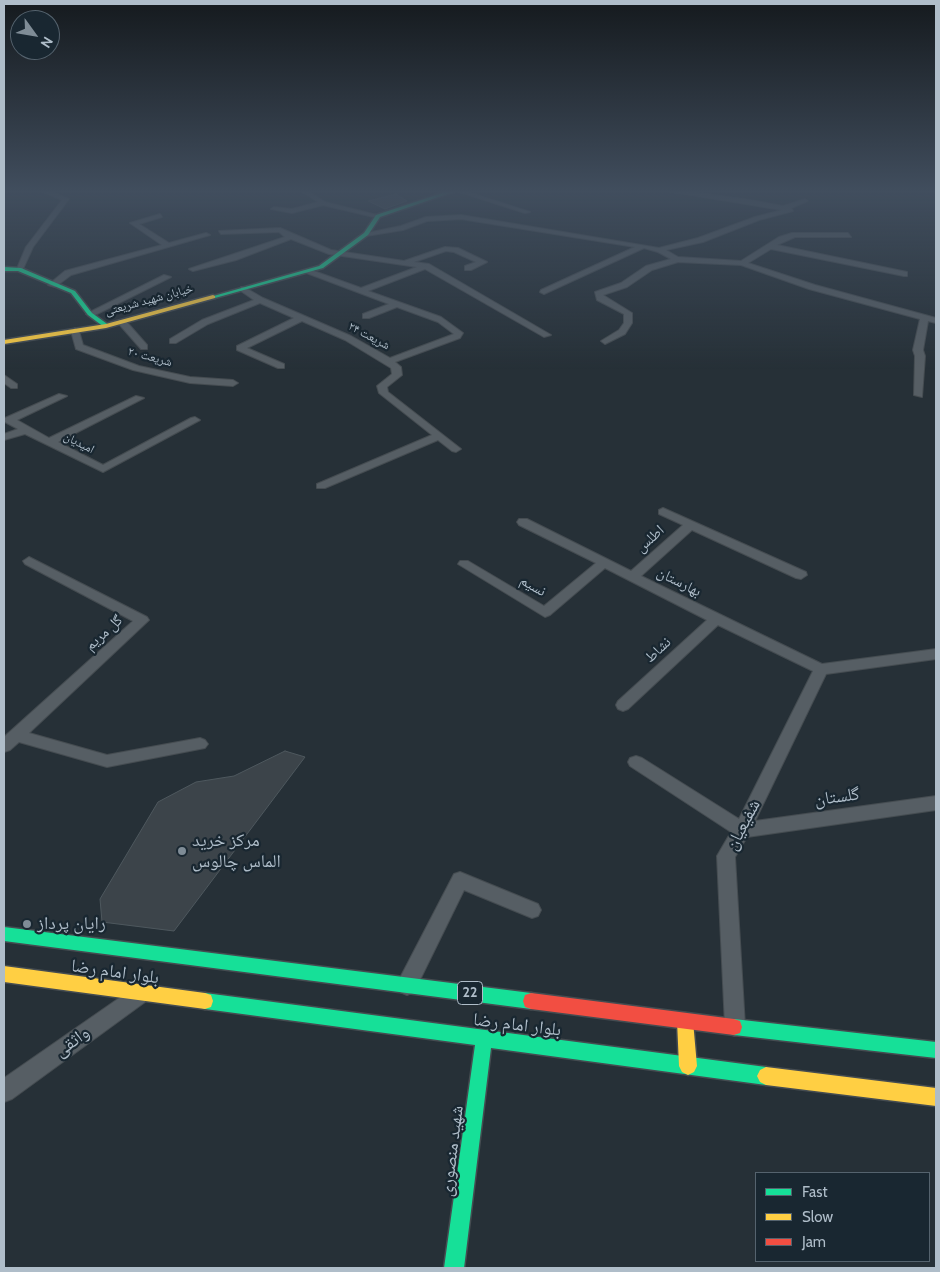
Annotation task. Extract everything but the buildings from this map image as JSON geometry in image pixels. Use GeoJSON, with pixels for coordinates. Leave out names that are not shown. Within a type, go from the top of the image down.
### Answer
{"type":"FeatureCollection","features":[{"type":"Feature","properties":{"kind":"street"},"geometry":{"type":"LineString","coordinates":[[19,269],[28,250]]}},
{"type":"Feature","properties":{"kind":"street"},"geometry":{"type":"LineString","coordinates":[[52,285],[68,273],[148,250]]}},
{"type":"Feature","properties":{"kind":"street"},"geometry":{"type":"LineString","coordinates":[[194,269],[254,250]]}},
{"type":"Feature","properties":{"kind":"street"},"geometry":{"type":"LineString","coordinates":[[324,250],[426,266],[547,334]]}},
{"type":"Feature","properties":{"kind":"street","name":"خیابان شهید شریعتی"},"geometry":{"type":"LineString","coordinates":[[4,342],[106,326],[244,290],[308,272],[346,250]]}},
{"type":"Feature","properties":{"kind":"street"},"geometry":{"type":"LineString","coordinates":[[406,262],[441,250]]}},
{"type":"Feature","properties":{"kind":"street"},"geometry":{"type":"LineString","coordinates":[[456,250],[484,262],[468,268]]}},
{"type":"Feature","properties":{"kind":"street"},"geometry":{"type":"LineString","coordinates":[[544,292],[634,250]]}},
{"type":"Feature","properties":{"kind":"street"},"geometry":{"type":"LineString","coordinates":[[659,250],[679,259],[699,263],[742,263],[812,287],[936,321]]}},
{"type":"Feature","properties":{"kind":"street"},"geometry":{"type":"LineString","coordinates":[[742,263],[763,250]]}},
{"type":"Feature","properties":{"kind":"street"},"geometry":{"type":"LineString","coordinates":[[791,250],[904,274]]}},
{"type":"Feature","properties":{"kind":"street"},"geometry":{"type":"LineString","coordinates":[[605,341],[622,332],[628,322],[628,313],[600,298],[598,294],[624,285],[649,268],[679,259]]}},
{"type":"Feature","properties":{"kind":"street"},"geometry":{"type":"LineString","coordinates":[[361,291],[426,266]]}},
{"type":"Feature","properties":{"kind":"street"},"geometry":{"type":"LineString","coordinates":[[4,270],[19,269],[52,285],[73,292],[90,314],[106,326]]}},
{"type":"Feature","properties":{"kind":"street"},"geometry":{"type":"LineString","coordinates":[[308,272],[440,321],[459,332],[457,336],[389,361]]}},
{"type":"Feature","properties":{"kind":"street"},"geometry":{"type":"LineString","coordinates":[[90,314],[167,277]]}},
{"type":"Feature","properties":{"kind":"street","name":"شریعت ۲۴"},"geometry":{"type":"LineString","coordinates":[[244,290],[260,300],[348,338],[389,361],[396,367],[397,375],[382,386],[384,393],[456,449]]}},
{"type":"Feature","properties":{"kind":"street"},"geometry":{"type":"LineString","coordinates":[[173,341],[205,322],[260,300]]}},
{"type":"Feature","properties":{"kind":"street"},"geometry":{"type":"LineString","coordinates":[[366,316],[397,304]]}},
{"type":"Feature","properties":{"kind":"street"},"geometry":{"type":"LineString","coordinates":[[281,366],[240,348],[301,318]]}},
{"type":"Feature","properties":{"kind":"street"},"geometry":{"type":"LineString","coordinates":[[919,395],[920,356],[918,350],[924,318]]}},
{"type":"Feature","properties":{"kind":"street"},"geometry":{"type":"LineString","coordinates":[[122,322],[144,347]]}},
{"type":"Feature","properties":{"kind":"street","name":"شریعت ۲۰"},"geometry":{"type":"LineString","coordinates":[[75,331],[79,347],[136,368],[190,380],[234,383]]}},
{"type":"Feature","properties":{"kind":"street"},"geometry":{"type":"LineString","coordinates":[[4,378],[14,386]]}},
{"type":"Feature","properties":{"kind":"street","name":"امیدیان"},"geometry":{"type":"LineString","coordinates":[[62,396],[9,420],[102,469],[195,420]]}},
{"type":"Feature","properties":{"kind":"street"},"geometry":{"type":"LineString","coordinates":[[48,442],[139,398]]}},
{"type":"Feature","properties":{"kind":"street"},"geometry":{"type":"LineString","coordinates":[[4,437],[26,430]]}},
{"type":"Feature","properties":{"kind":"street"},"geometry":{"type":"LineString","coordinates":[[321,486],[439,436]]}},
{"type":"Feature","properties":{"kind":"street"},"geometry":{"type":"LineString","coordinates":[[663,512],[801,575]]}},
{"type":"Feature","properties":{"kind":"street","name":"بهارستان"},"geometry":{"type":"LineString","coordinates":[[522,522],[821,669]]}},
{"type":"Feature","properties":{"kind":"street","name":"اطلس"},"geometry":{"type":"LineString","coordinates":[[632,577],[690,525]]}},
{"type":"Feature","properties":{"kind":"street","name":"گل مریم"},"geometry":{"type":"LineString","coordinates":[[16,735],[142,620],[28,561]]}},
{"type":"Feature","properties":{"kind":"street","name":"نسیم"},"geometry":{"type":"LineString","coordinates":[[464,564],[545,612],[604,563]]}},
{"type":"Feature","properties":{"kind":"street","name":"نشاط"},"geometry":{"type":"LineString","coordinates":[[623,705],[716,619]]}},
{"type":"Feature","properties":{"kind":"street"},"geometry":{"type":"LineString","coordinates":[[821,669],[936,654]]}},
{"type":"Feature","properties":{"kind":"street","name":"شفیعیان"},"geometry":{"type":"LineString","coordinates":[[736,1026],[726,856],[742,830],[821,669]]}},
{"type":"Feature","properties":{"kind":"street"},"geometry":{"type":"LineString","coordinates":[[4,746],[16,735],[107,761],[200,744]]}},
{"type":"Feature","properties":{"kind":"street"},"geometry":{"type":"LineString","coordinates":[[636,762],[742,830]]}},
{"type":"Feature","properties":{"kind":"street","name":"گلستان"},"geometry":{"type":"LineString","coordinates":[[742,830],[936,803]]}},
{"type":"Feature","properties":{"kind":"street"},"geometry":{"type":"LineString","coordinates":[[407,986],[460,880],[532,910]]}},
{"type":"Feature","properties":{"kind":"street","name":"بلوار امام رضا"},"geometry":{"type":"LineString","coordinates":[[4,934],[685,1021],[936,1050]]}},
{"type":"Feature","properties":{"kind":"street","name":"بلوار امام رضا"},"geometry":{"type":"LineString","coordinates":[[4,974],[688,1066],[936,1097]]}},
{"type":"Feature","properties":{"kind":"street","name":"واثقی"},"geometry":{"type":"LineString","coordinates":[[4,1091],[140,993]]}},
{"type":"Feature","properties":{"kind":"street"},"geometry":{"type":"LineString","coordinates":[[685,1021],[688,1066]]}},
{"type":"Feature","properties":{"kind":"street","name":"شهید منصوری"},"geometry":{"type":"LineString","coordinates":[[454,1268],[484,1039]]}},
{"type":"Feature","properties":{"kind":"traffic: fast"},"geometry":{"type":"LineString","coordinates":[[213,297],[321,267],[344,250]]}},
{"type":"Feature","properties":{"kind":"traffic: fast"},"geometry":{"type":"LineString","coordinates":[[4,269],[19,269],[73,292],[90,314],[106,326]]}},
{"type":"Feature","properties":{"kind":"traffic: fast"},"geometry":{"type":"LineString","coordinates":[[4,934],[531,1001]]}},
{"type":"Feature","properties":{"kind":"traffic: fast"},"geometry":{"type":"LineString","coordinates":[[205,1001],[766,1076]]}},
{"type":"Feature","properties":{"kind":"traffic: fast"},"geometry":{"type":"LineString","coordinates":[[734,1027],[936,1050]]}},
{"type":"Feature","properties":{"kind":"traffic: fast"},"geometry":{"type":"LineString","coordinates":[[454,1268],[484,1039]]}},
{"type":"Feature","properties":{"kind":"traffic: slow"},"geometry":{"type":"LineString","coordinates":[[4,342],[106,326],[213,297]]}},
{"type":"Feature","properties":{"kind":"traffic: slow"},"geometry":{"type":"LineString","coordinates":[[4,974],[205,1001]]}},
{"type":"Feature","properties":{"kind":"traffic: slow"},"geometry":{"type":"LineString","coordinates":[[685,1021],[688,1066]]}},
{"type":"Feature","properties":{"kind":"traffic: slow"},"geometry":{"type":"LineString","coordinates":[[766,1076],[936,1097]]}},
{"type":"Feature","properties":{"kind":"traffic: jam"},"geometry":{"type":"LineString","coordinates":[[531,1001],[734,1027]]}},
{"type":"Feature","properties":{"kind":"place","name":"مرکز خرید الماس چالوس"},"geometry":{"type":"Point","coordinates":[182,851]}},
{"type":"Feature","properties":{"kind":"place","name":"رایان پرداز"},"geometry":{"type":"Point","coordinates":[27,924]}}]}
